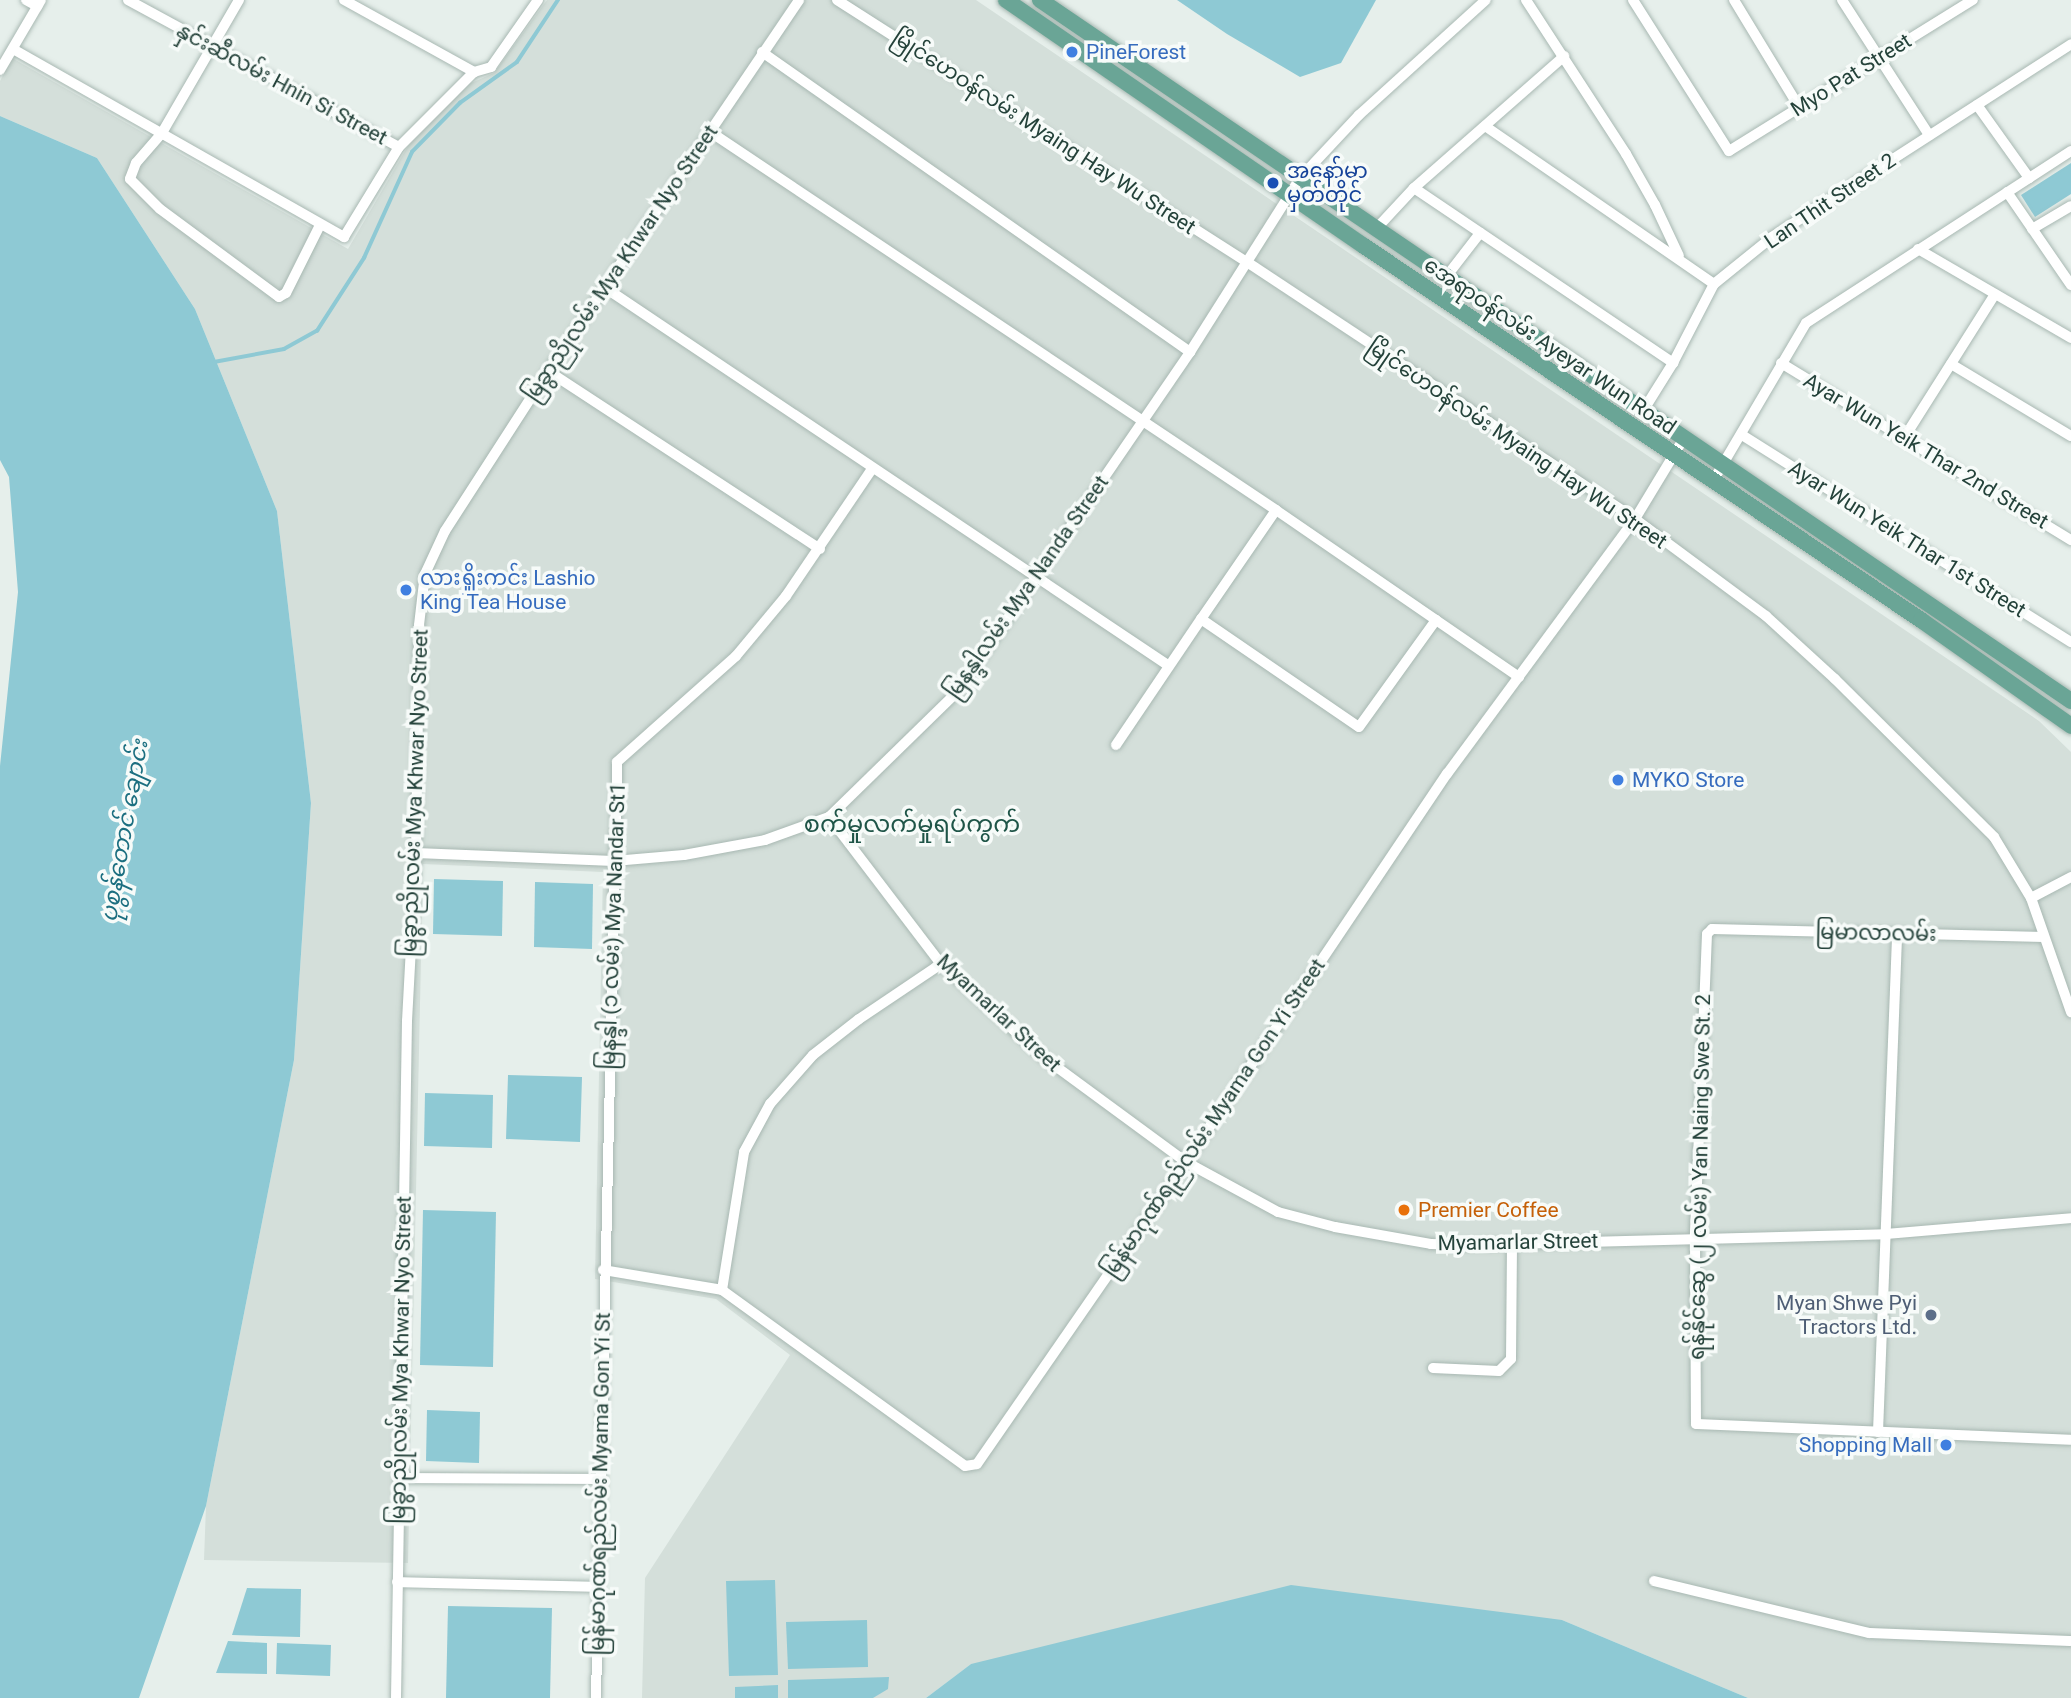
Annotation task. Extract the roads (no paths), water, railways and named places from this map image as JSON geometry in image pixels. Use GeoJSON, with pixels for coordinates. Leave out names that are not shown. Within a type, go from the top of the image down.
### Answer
{"type":"FeatureCollection","features":[{"type":"Feature","properties":{"kind":"main road","name":"အေရာဝန်လမ်း Ayeyar Wun Road"},"geometry":{"type":"LineString","coordinates":[[1006,0],[1713,481],[2068,718]]}},
{"type":"Feature","properties":{"kind":"main road","name":"အေရာဝန်လမ်း Ayeyar Wun Road"},"geometry":{"type":"LineString","coordinates":[[1040,0],[1375,230],[1933,604],[2071,701]]}},
{"type":"Feature","properties":{"kind":"street"},"geometry":{"type":"LineString","coordinates":[[0,70],[39,3],[26,0]]}},
{"type":"Feature","properties":{"kind":"street","name":"နှင်းဆီလမ်း Hnin Si Street"},"geometry":{"type":"LineString","coordinates":[[128,0],[399,147]]}},
{"type":"Feature","properties":{"kind":"street"},"geometry":{"type":"LineString","coordinates":[[239,0],[214,49],[162,132],[136,163],[130,179],[160,209],[279,297],[286,293],[320,225]]}},
{"type":"Feature","properties":{"kind":"street"},"geometry":{"type":"LineString","coordinates":[[344,0],[474,72]]}},
{"type":"Feature","properties":{"kind":"street"},"geometry":{"type":"LineString","coordinates":[[13,49],[344,237],[399,147],[474,72],[491,67],[538,0]]}},
{"type":"Feature","properties":{"kind":"street","name":"မြခွာညိုလမ်း Mya Khwar Nyo Street"},"geometry":{"type":"LineString","coordinates":[[396,1698],[407,1021],[416,853],[419,625],[425,574],[445,531],[548,371],[799,0]]}},
{"type":"Feature","properties":{"kind":"street","name":"မြိုင်ဟေဝန်လမ်း Myaing Hay Wu Street"},"geometry":{"type":"LineString","coordinates":[[837,0],[1247,262],[1635,519],[1766,615],[1835,679],[1994,837],[2031,898],[2071,1012]]}},
{"type":"Feature","properties":{"kind":"street","name":"မြနန္ဒါလမ်း Mya Nanda Street"},"geometry":{"type":"LineString","coordinates":[[416,853],[614,862],[684,855],[765,840],[829,817],[958,691],[1190,352],[1300,178],[1359,115],[1486,0]]}},
{"type":"Feature","properties":{"kind":"street"},"geometry":{"type":"LineString","coordinates":[[1526,0],[1564,56],[1643,185],[1679,256]]}},
{"type":"Feature","properties":{"kind":"street","name":"Myo Pat Street"},"geometry":{"type":"LineString","coordinates":[[1633,0],[1729,151],[1973,0]]}},
{"type":"Feature","properties":{"kind":"street"},"geometry":{"type":"LineString","coordinates":[[1734,0],[1799,107]]}},
{"type":"Feature","properties":{"kind":"street"},"geometry":{"type":"LineString","coordinates":[[1842,0],[1929,135]]}},
{"type":"Feature","properties":{"kind":"street","name":"Lan Thit Street 2"},"geometry":{"type":"LineString","coordinates":[[1643,411],[1673,363],[1714,284],[1772,237],[2071,45]]}},
{"type":"Feature","properties":{"kind":"street"},"geometry":{"type":"LineString","coordinates":[[762,52],[1190,352]]}},
{"type":"Feature","properties":{"kind":"street"},"geometry":{"type":"LineString","coordinates":[[1375,230],[1414,188],[1564,56]]}},
{"type":"Feature","properties":{"kind":"street"},"geometry":{"type":"LineString","coordinates":[[1976,105],[2029,178]]}},
{"type":"Feature","properties":{"kind":"street"},"geometry":{"type":"LineString","coordinates":[[1485,126],[1679,256],[1714,284]]}},
{"type":"Feature","properties":{"kind":"street"},"geometry":{"type":"LineString","coordinates":[[709,131],[1276,510],[1519,677]]}},
{"type":"Feature","properties":{"kind":"street"},"geometry":{"type":"LineString","coordinates":[[1713,481],[1807,323],[2071,151]]}},
{"type":"Feature","properties":{"kind":"street"},"geometry":{"type":"LineString","coordinates":[[1414,188],[1673,363]]}},
{"type":"Feature","properties":{"kind":"street"},"geometry":{"type":"LineString","coordinates":[[2007,192],[2071,285]]}},
{"type":"Feature","properties":{"kind":"street"},"geometry":{"type":"LineString","coordinates":[[2032,229],[2071,206]]}},
{"type":"Feature","properties":{"kind":"street"},"geometry":{"type":"LineString","coordinates":[[1446,277],[1480,233]]}},
{"type":"Feature","properties":{"kind":"street"},"geometry":{"type":"LineString","coordinates":[[1918,249],[2071,338]]}},
{"type":"Feature","properties":{"kind":"street"},"geometry":{"type":"LineString","coordinates":[[604,287],[1169,666]]}},
{"type":"Feature","properties":{"kind":"street"},"geometry":{"type":"LineString","coordinates":[[1905,438],[1995,294]]}},
{"type":"Feature","properties":{"kind":"street","name":"Ayar Wun Yeik Thar 2nd Street"},"geometry":{"type":"LineString","coordinates":[[1781,363],[2071,540]]}},
{"type":"Feature","properties":{"kind":"street"},"geometry":{"type":"LineString","coordinates":[[1951,364],[2071,436]]}},
{"type":"Feature","properties":{"kind":"street"},"geometry":{"type":"LineString","coordinates":[[548,371],[820,549]]}},
{"type":"Feature","properties":{"kind":"street","name":"Ayar Wun Yeik Thar 1st Street"},"geometry":{"type":"LineString","coordinates":[[1742,435],[2071,642]]}},
{"type":"Feature","properties":{"kind":"street","name":"မြန်မာဂုဏ်ရည်လမ်း Myama Gon Yi Street"},"geometry":{"type":"LineString","coordinates":[[722,1290],[965,1466],[977,1464],[1186,1162],[1447,774],[1635,519],[1684,438]]}},
{"type":"Feature","properties":{"kind":"street","name":"မြနန္ဒါ (၁ လမ်း) Mya Nandar St1"},"geometry":{"type":"LineString","coordinates":[[603,1270],[617,762],[736,656],[786,596],[872,469]]}},
{"type":"Feature","properties":{"kind":"street"},"geometry":{"type":"LineString","coordinates":[[1116,745],[1276,510]]}},
{"type":"Feature","properties":{"kind":"street"},"geometry":{"type":"LineString","coordinates":[[1201,619],[1359,727],[1436,620]]}},
{"type":"Feature","properties":{"kind":"street","name":"Myamarlar Street"},"geometry":{"type":"LineString","coordinates":[[829,817],[942,964],[1043,1057],[1186,1162],[1278,1212],[1335,1227],[1431,1244],[1886,1234],[2071,1218]]}},
{"type":"Feature","properties":{"kind":"street"},"geometry":{"type":"LineString","coordinates":[[2031,898],[2071,877]]}},
{"type":"Feature","properties":{"kind":"street","name":"မြမာလာလမ်း"},"geometry":{"type":"LineString","coordinates":[[1709,931],[2044,937]]}},
{"type":"Feature","properties":{"kind":"street","name":"ရန်နိုင်ဆွေ (၂ လမ်း) Yan Naing Swe St. 2"},"geometry":{"type":"LineString","coordinates":[[1709,931],[1695,1238],[1696,1424],[1878,1432]]}},
{"type":"Feature","properties":{"kind":"street"},"geometry":{"type":"LineString","coordinates":[[1897,934],[1878,1432],[2071,1440]]}},
{"type":"Feature","properties":{"kind":"street"},"geometry":{"type":"LineString","coordinates":[[603,1270],[722,1290],[744,1152],[770,1104],[813,1055],[859,1019],[942,964]]}},
{"type":"Feature","properties":{"kind":"street"},"geometry":{"type":"LineString","coordinates":[[1433,1368],[1499,1371],[1511,1360],[1512,1244]]}},
{"type":"Feature","properties":{"kind":"street","name":"မြန်မာဂုဏ်ရည်လမ်း Myama Gon Yi St"},"geometry":{"type":"LineString","coordinates":[[596,1698],[603,1270]]}},
{"type":"Feature","properties":{"kind":"street"},"geometry":{"type":"LineString","coordinates":[[399,1478],[600,1479]]}},
{"type":"Feature","properties":{"kind":"street"},"geometry":{"type":"LineString","coordinates":[[1654,1581],[1869,1633],[2071,1641]]}},
{"type":"Feature","properties":{"kind":"street"},"geometry":{"type":"LineString","coordinates":[[397,1582],[598,1587]]}},
{"type":"Feature","properties":{"kind":"water"},"geometry":{"type":"Polygon","coordinates":[[[1177,0],[1376,0],[1341,63],[1300,77],[1227,34],[1177,0]]]}},
{"type":"Feature","properties":{"kind":"water","name":"ပုစွန်တောင် ချောင်း"},"geometry":{"type":"Polygon","coordinates":[[[0,116],[97,158],[195,309],[277,511],[311,803],[294,1060],[206,1506],[139,1698],[0,1698],[0,766],[18,592],[9,477],[0,460],[0,116]]]}},
{"type":"Feature","properties":{"kind":"water"},"geometry":{"type":"Polygon","coordinates":[[[2071,163],[2071,194],[2035,217],[2021,195],[2071,163]]]}},
{"type":"Feature","properties":{"kind":"water"},"geometry":{"type":"Polygon","coordinates":[[[434,879],[503,881],[502,936],[433,934],[434,879]]]}},
{"type":"Feature","properties":{"kind":"water"},"geometry":{"type":"Polygon","coordinates":[[[535,882],[593,884],[592,949],[534,947],[535,882]]]}},
{"type":"Feature","properties":{"kind":"water"},"geometry":{"type":"Polygon","coordinates":[[[508,1075],[582,1077],[580,1142],[506,1139],[508,1075]]]}},
{"type":"Feature","properties":{"kind":"water"},"geometry":{"type":"Polygon","coordinates":[[[425,1093],[493,1095],[492,1148],[424,1146],[425,1093]]]}},
{"type":"Feature","properties":{"kind":"water"},"geometry":{"type":"Polygon","coordinates":[[[423,1210],[496,1212],[493,1367],[420,1365],[423,1210]]]}},
{"type":"Feature","properties":{"kind":"water"},"geometry":{"type":"Polygon","coordinates":[[[427,1410],[480,1412],[479,1463],[426,1461],[427,1410]]]}},
{"type":"Feature","properties":{"kind":"water"},"geometry":{"type":"Polygon","coordinates":[[[775,1580],[778,1675],[729,1676],[726,1581],[775,1580]]]}},
{"type":"Feature","properties":{"kind":"water"},"geometry":{"type":"Polygon","coordinates":[[[1291,1585],[1562,1620],[1748,1698],[926,1698],[971,1664],[1291,1585]]]}},
{"type":"Feature","properties":{"kind":"water"},"geometry":{"type":"Polygon","coordinates":[[[247,1588],[301,1589],[300,1637],[232,1635],[247,1588]]]}},
{"type":"Feature","properties":{"kind":"water"},"geometry":{"type":"Polygon","coordinates":[[[448,1606],[552,1608],[550,1698],[446,1698],[448,1606]]]}},
{"type":"Feature","properties":{"kind":"water"},"geometry":{"type":"Polygon","coordinates":[[[867,1620],[868,1667],[788,1669],[786,1622],[867,1620]]]}},
{"type":"Feature","properties":{"kind":"water"},"geometry":{"type":"Polygon","coordinates":[[[228,1641],[267,1643],[267,1674],[216,1673],[228,1641]]]}},
{"type":"Feature","properties":{"kind":"water"},"geometry":{"type":"Polygon","coordinates":[[[277,1643],[331,1645],[330,1676],[276,1674],[277,1643]]]}},
{"type":"Feature","properties":{"kind":"water"},"geometry":{"type":"Polygon","coordinates":[[[889,1677],[888,1689],[873,1698],[788,1698],[788,1680],[889,1677]]]}},
{"type":"Feature","properties":{"kind":"water"},"geometry":{"type":"Polygon","coordinates":[[[778,1685],[778,1698],[735,1698],[735,1687],[778,1685]]]}},
{"type":"Feature","properties":{"kind":"waterway"},"geometry":{"type":"LineString","coordinates":[[214,362],[284,349],[317,331],[364,258],[412,152],[460,103],[517,62],[558,0]]}},
{"type":"Feature","properties":{"kind":"place","name":"PineForest"},"geometry":{"type":"Point","coordinates":[1072,52]}},
{"type":"Feature","properties":{"kind":"place","name":"အနော်မာ မှတ်တိုင်"},"geometry":{"type":"Point","coordinates":[1273,183]}},
{"type":"Feature","properties":{"kind":"place","name":"လားရှိုးကင်း Lashio King Tea House"},"geometry":{"type":"Point","coordinates":[406,590]}},
{"type":"Feature","properties":{"kind":"place","name":"MYKO Store"},"geometry":{"type":"Point","coordinates":[1618,780]}},
{"type":"Feature","properties":{"kind":"place","name":"Premier Coffee"},"geometry":{"type":"Point","coordinates":[1404,1210]}},
{"type":"Feature","properties":{"kind":"place","name":"Myan Shwe Pyi Tractors Ltd."},"geometry":{"type":"Point","coordinates":[1931,1315]}},
{"type":"Feature","properties":{"kind":"place","name":"Shopping Mall"},"geometry":{"type":"Point","coordinates":[1946,1445]}},
{"type":"Feature","properties":{"kind":"district","name":"စက်မှုလက်မှုရပ်ကွက်"},"geometry":{"type":"Point","coordinates":[912,825]}}]}
